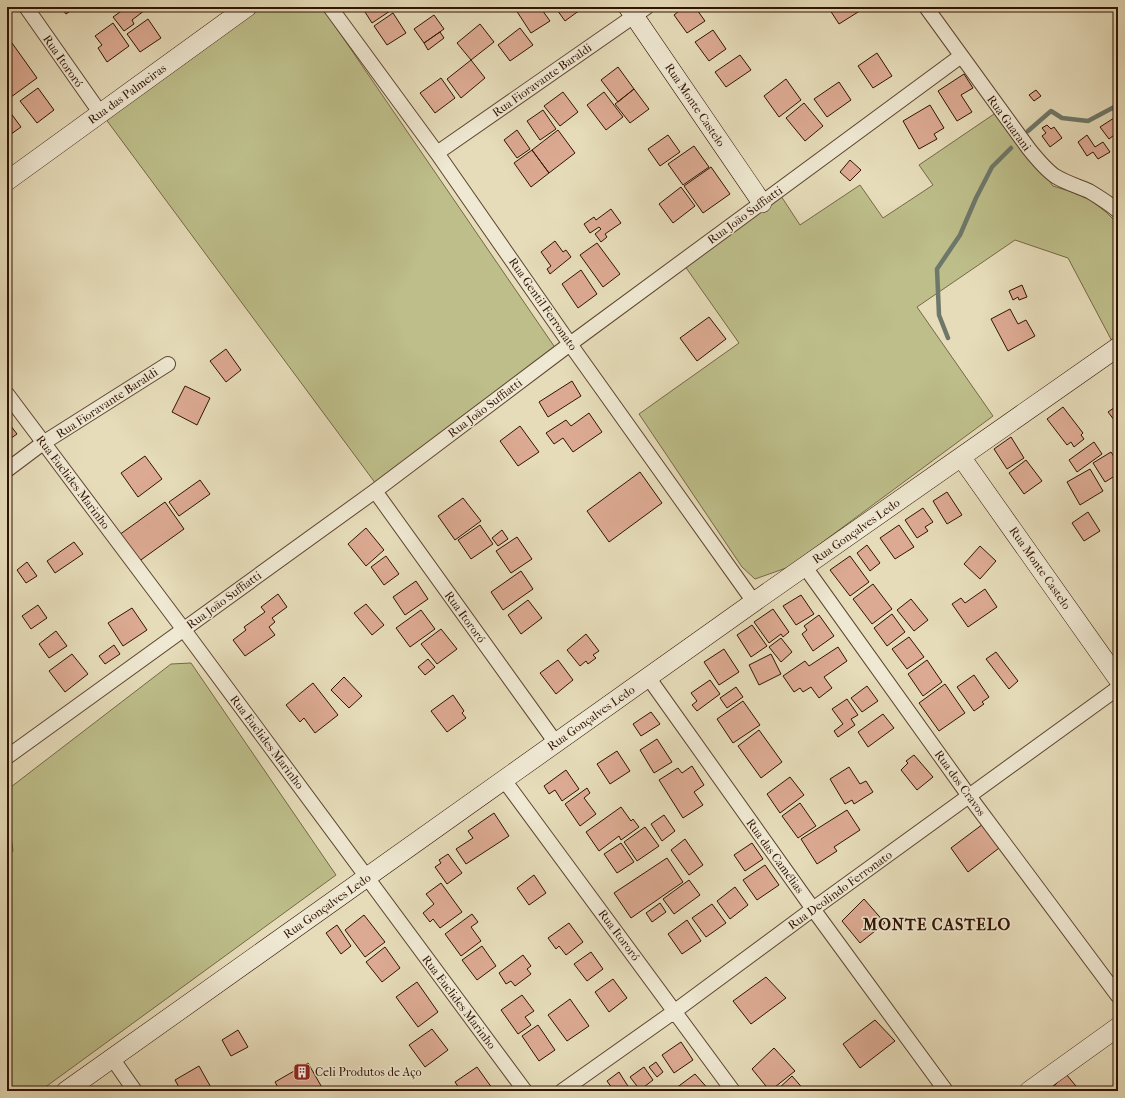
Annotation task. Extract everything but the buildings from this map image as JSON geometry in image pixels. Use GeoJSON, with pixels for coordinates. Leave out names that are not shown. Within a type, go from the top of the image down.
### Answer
{"type":"FeatureCollection","features":[{"type":"Feature","properties":{"kind":"street","name":"Rua Itororó"},"geometry":{"type":"LineString","coordinates":[[26,7],[101,114]]}},
{"type":"Feature","properties":{"kind":"street","name":"Rua das Palmeiras"},"geometry":{"type":"LineString","coordinates":[[7,181],[247,7]]}},
{"type":"Feature","properties":{"kind":"street","name":"Rua Gentil Ferronato"},"geometry":{"type":"LineString","coordinates":[[330,7],[437,153],[570,344],[754,602]]}},
{"type":"Feature","properties":{"kind":"street","name":"Rua Guarani"},"geometry":{"type":"LineString","coordinates":[[926,7],[1028,149],[1041,164],[1055,176],[1071,185],[1089,191],[1112,205],[1118,211]]}},
{"type":"Feature","properties":{"kind":"street","name":"Rua Fioravante Baraldi"},"geometry":{"type":"LineString","coordinates":[[437,153],[636,10]]}},
{"type":"Feature","properties":{"kind":"street","name":"Rua Monte Castelo"},"geometry":{"type":"LineString","coordinates":[[636,10],[762,202]]}},
{"type":"Feature","properties":{"kind":"street","name":"Rua João Suffiatti"},"geometry":{"type":"LineString","coordinates":[[7,757],[375,491],[570,344],[960,56]]}},
{"type":"Feature","properties":{"kind":"street","name":"Rua Gonçalves Ledo"},"geometry":{"type":"LineString","coordinates":[[66,1091],[754,602],[1118,348]]}},
{"type":"Feature","properties":{"kind":"street","name":"Rua Fioravante Baraldi"},"geometry":{"type":"LineString","coordinates":[[7,470],[43,443],[168,364]]}},
{"type":"Feature","properties":{"kind":"street","name":"Rua Euclides Marinho"},"geometry":{"type":"LineString","coordinates":[[7,394],[184,630],[525,1091]]}},
{"type":"Feature","properties":{"kind":"street","name":"Rua Monte Castelo"},"geometry":{"type":"LineString","coordinates":[[961,457],[1118,679]]}},
{"type":"Feature","properties":{"kind":"street","name":"Rua Itororó"},"geometry":{"type":"LineString","coordinates":[[375,491],[556,742]]}},
{"type":"Feature","properties":{"kind":"street","name":"Rua dos Cravos"},"geometry":{"type":"LineString","coordinates":[[805,567],[969,796],[1118,996]]}},
{"type":"Feature","properties":{"kind":"street","name":"Rua das Camélias"},"geometry":{"type":"LineString","coordinates":[[648,678],[813,909],[946,1091]]}},
{"type":"Feature","properties":{"kind":"street","name":"Rua Deolindo Ferronato"},"geometry":{"type":"LineString","coordinates":[[562,1091],[675,1011],[1118,688]]}},
{"type":"Feature","properties":{"kind":"street","name":"Rua Itororó"},"geometry":{"type":"LineString","coordinates":[[504,780],[733,1091]]}},
{"type":"Feature","properties":{"kind":"street"},"geometry":{"type":"LineString","coordinates":[[1029,1091],[1118,1027]]}},
{"type":"Feature","properties":{"kind":"street"},"geometry":{"type":"LineString","coordinates":[[112,1058],[135,1091]]}},
{"type":"Feature","properties":{"kind":"green space"},"geometry":{"type":"Polygon","coordinates":[[[254,7],[322,7],[556,349],[376,484],[105,118],[254,7]]]}},
{"type":"Feature","properties":{"kind":"green space"},"geometry":{"type":"Polygon","coordinates":[[[997,112],[1053,186],[1090,200],[1106,212],[1118,224],[1118,339],[1113,343],[1068,258],[1015,240],[917,307],[993,416],[789,567],[755,579],[742,567],[639,414],[739,343],[682,262],[779,193],[800,225],[860,185],[883,218],[933,185],[919,165],[997,112]]]}},
{"type":"Feature","properties":{"kind":"green space"},"geometry":{"type":"Polygon","coordinates":[[[191,663],[336,875],[40,1091],[7,1091],[7,856],[13,851],[7,809],[7,790],[171,664],[191,663]]]}},
{"type":"Feature","properties":{"kind":"waterway"},"geometry":{"type":"LineString","coordinates":[[1028,131],[1051,111],[1062,118],[1088,121],[1118,105]]}},
{"type":"Feature","properties":{"kind":"waterway"},"geometry":{"type":"LineString","coordinates":[[948,338],[939,315],[937,269],[960,235],[976,198],[992,167],[1011,148]]}},
{"type":"Feature","properties":{"kind":"place","name":"Celi Produtos de Aço"},"geometry":{"type":"Point","coordinates":[302,1072]}},
{"type":"Feature","properties":{"kind":"district","name":"MONTE CASTELO"},"geometry":{"type":"Point","coordinates":[937,924]}}]}
